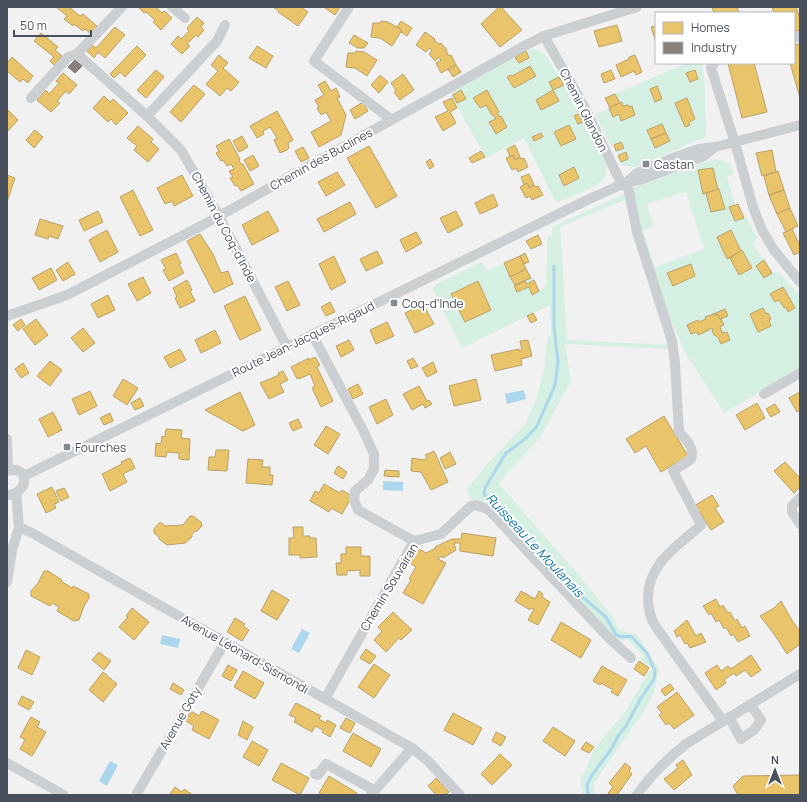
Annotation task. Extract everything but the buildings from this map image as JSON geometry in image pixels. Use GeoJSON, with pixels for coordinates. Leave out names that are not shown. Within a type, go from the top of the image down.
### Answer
{"type":"FeatureCollection","features":[{"type":"Feature","properties":{"kind":"street"},"geometry":{"type":"LineString","coordinates":[[31,98],[68,57],[76,54],[122,7]]}},
{"type":"Feature","properties":{"kind":"street"},"geometry":{"type":"LineString","coordinates":[[172,7],[185,18]]}},
{"type":"Feature","properties":{"kind":"street"},"geometry":{"type":"LineString","coordinates":[[349,7],[314,61],[392,120]]}},
{"type":"Feature","properties":{"kind":"street","name":"Chemin des Buclines"},"geometry":{"type":"LineString","coordinates":[[7,316],[67,295],[188,233],[544,36],[637,7]]}},
{"type":"Feature","properties":{"kind":"street"},"geometry":{"type":"LineString","coordinates":[[147,116],[217,41],[225,25]]}},
{"type":"Feature","properties":{"kind":"street","name":"Chemin Glandon"},"geometry":{"type":"LineString","coordinates":[[544,36],[584,106],[624,184],[637,232],[672,341],[675,363],[679,432],[692,450],[691,459],[673,471],[701,525],[667,554],[653,574],[649,588],[649,610],[656,627],[726,719]]}},
{"type":"Feature","properties":{"kind":"street","name":"Chemin du Coq-d'Inde"},"geometry":{"type":"LineString","coordinates":[[76,54],[147,116],[182,150],[219,216],[287,347]]}},
{"type":"Feature","properties":{"kind":"street"},"geometry":{"type":"LineString","coordinates":[[713,64],[711,68],[735,142],[753,207],[774,250],[797,270],[800,282]]}},
{"type":"Feature","properties":{"kind":"street","name":"Route Jean-Jacques-Rigaud"},"geometry":{"type":"LineString","coordinates":[[24,476],[585,201],[624,184],[637,172],[699,149],[715,148],[800,125]]}},
{"type":"Feature","properties":{"kind":"street"},"geometry":{"type":"LineString","coordinates":[[312,334],[363,430],[374,454],[374,469],[368,480],[355,491],[354,500],[358,510],[414,541]]}},
{"type":"Feature","properties":{"kind":"street"},"geometry":{"type":"LineString","coordinates":[[764,394],[800,374]]}},
{"type":"Feature","properties":{"kind":"street"},"geometry":{"type":"LineString","coordinates":[[7,439],[8,471],[20,471],[24,476],[24,485],[22,489],[11,494],[19,527],[12,550],[7,582]]}},
{"type":"Feature","properties":{"kind":"street"},"geometry":{"type":"LineString","coordinates":[[800,498],[792,506],[792,512],[800,524]]}},
{"type":"Feature","properties":{"kind":"street","name":"Chemin Souvairan"},"geometry":{"type":"LineString","coordinates":[[325,699],[414,541],[441,534],[471,506],[488,509],[609,638],[632,658]]}},
{"type":"Feature","properties":{"kind":"street","name":"Avenue Léonard-Sismondi"},"geometry":{"type":"LineString","coordinates":[[19,527],[412,748],[427,760],[460,795]]}},
{"type":"Feature","properties":{"kind":"street","name":"Avenue Goty"},"geometry":{"type":"LineString","coordinates":[[136,795],[224,642]]}},
{"type":"Feature","properties":{"kind":"street"},"geometry":{"type":"LineString","coordinates":[[637,795],[657,770],[686,744],[800,674]]}},
{"type":"Feature","properties":{"kind":"street"},"geometry":{"type":"LineString","coordinates":[[726,719],[741,739],[754,730],[761,720],[750,704]]}},
{"type":"Feature","properties":{"kind":"street"},"geometry":{"type":"LineString","coordinates":[[315,774],[318,775],[326,764],[372,793],[412,748]]}},
{"type":"Feature","properties":{"kind":"street"},"geometry":{"type":"LineString","coordinates":[[7,763],[64,795]]}},
{"type":"Feature","properties":{"kind":"green space"},"geometry":{"type":"Polygon","coordinates":[[[529,49],[538,50],[545,54],[579,109],[606,165],[603,180],[588,189],[556,203],[524,138],[486,158],[450,93],[529,49]]]}},
{"type":"Feature","properties":{"kind":"green space"},"geometry":{"type":"Polygon","coordinates":[[[685,64],[702,64],[705,88],[706,137],[635,167],[622,165],[614,145],[611,146],[595,114],[610,108],[605,98],[685,64]]]}},
{"type":"Feature","properties":{"kind":"green space"},"geometry":{"type":"Polygon","coordinates":[[[720,159],[728,163],[734,171],[734,173],[727,177],[735,205],[738,204],[743,218],[747,218],[757,238],[753,244],[772,272],[778,272],[800,295],[800,369],[724,413],[685,352],[671,320],[669,321],[639,230],[631,189],[706,162],[720,159]],[[686,192],[647,204],[654,227],[643,230],[655,267],[704,249],[686,192]]]}},
{"type":"Feature","properties":{"kind":"green space"},"geometry":{"type":"Polygon","coordinates":[[[626,193],[627,199],[560,227],[567,340],[669,345],[670,349],[565,344],[571,381],[540,438],[507,473],[499,484],[577,573],[612,616],[619,630],[637,635],[659,669],[654,693],[648,705],[594,783],[595,795],[583,795],[580,781],[596,746],[625,712],[651,668],[640,660],[643,656],[628,639],[617,641],[488,503],[471,500],[467,489],[490,461],[526,423],[537,397],[544,370],[547,339],[551,334],[550,305],[462,348],[434,292],[434,287],[438,283],[481,262],[488,271],[504,263],[515,285],[533,277],[539,290],[546,286],[547,242],[548,236],[552,237],[552,227],[626,193]]]}},
{"type":"Feature","properties":{"kind":"water"},"geometry":{"type":"Polygon","coordinates":[[[524,390],[526,399],[507,404],[505,394],[524,390]]]}},
{"type":"Feature","properties":{"kind":"water"},"geometry":{"type":"Polygon","coordinates":[[[383,481],[403,482],[403,491],[383,490],[383,481]]]}},
{"type":"Feature","properties":{"kind":"water"},"geometry":{"type":"Polygon","coordinates":[[[302,629],[310,633],[299,653],[291,649],[302,629]]]}},
{"type":"Feature","properties":{"kind":"water"},"geometry":{"type":"Polygon","coordinates":[[[162,635],[180,639],[178,648],[160,644],[162,635]]]}},
{"type":"Feature","properties":{"kind":"water"},"geometry":{"type":"Polygon","coordinates":[[[110,761],[118,765],[107,786],[99,781],[110,761]]]}},
{"type":"Feature","properties":{"kind":"waterway","name":"Ruisseau Le Moulanais"},"geometry":{"type":"LineString","coordinates":[[554,266],[554,327],[558,362],[555,385],[537,426],[525,439],[506,453],[485,488],[484,493],[485,496],[497,504],[543,552],[579,594],[606,617],[616,635],[622,637],[631,636],[647,653],[655,671],[654,679],[641,698],[626,726],[592,775],[587,785],[588,795]]}},
{"type":"Feature","properties":{"kind":"place","name":"Castan"},"geometry":{"type":"Point","coordinates":[646,164]}},
{"type":"Feature","properties":{"kind":"place","name":"Coq-d'Inde"},"geometry":{"type":"Point","coordinates":[394,303]}},
{"type":"Feature","properties":{"kind":"place","name":"Fourches"},"geometry":{"type":"Point","coordinates":[67,447]}}]}
